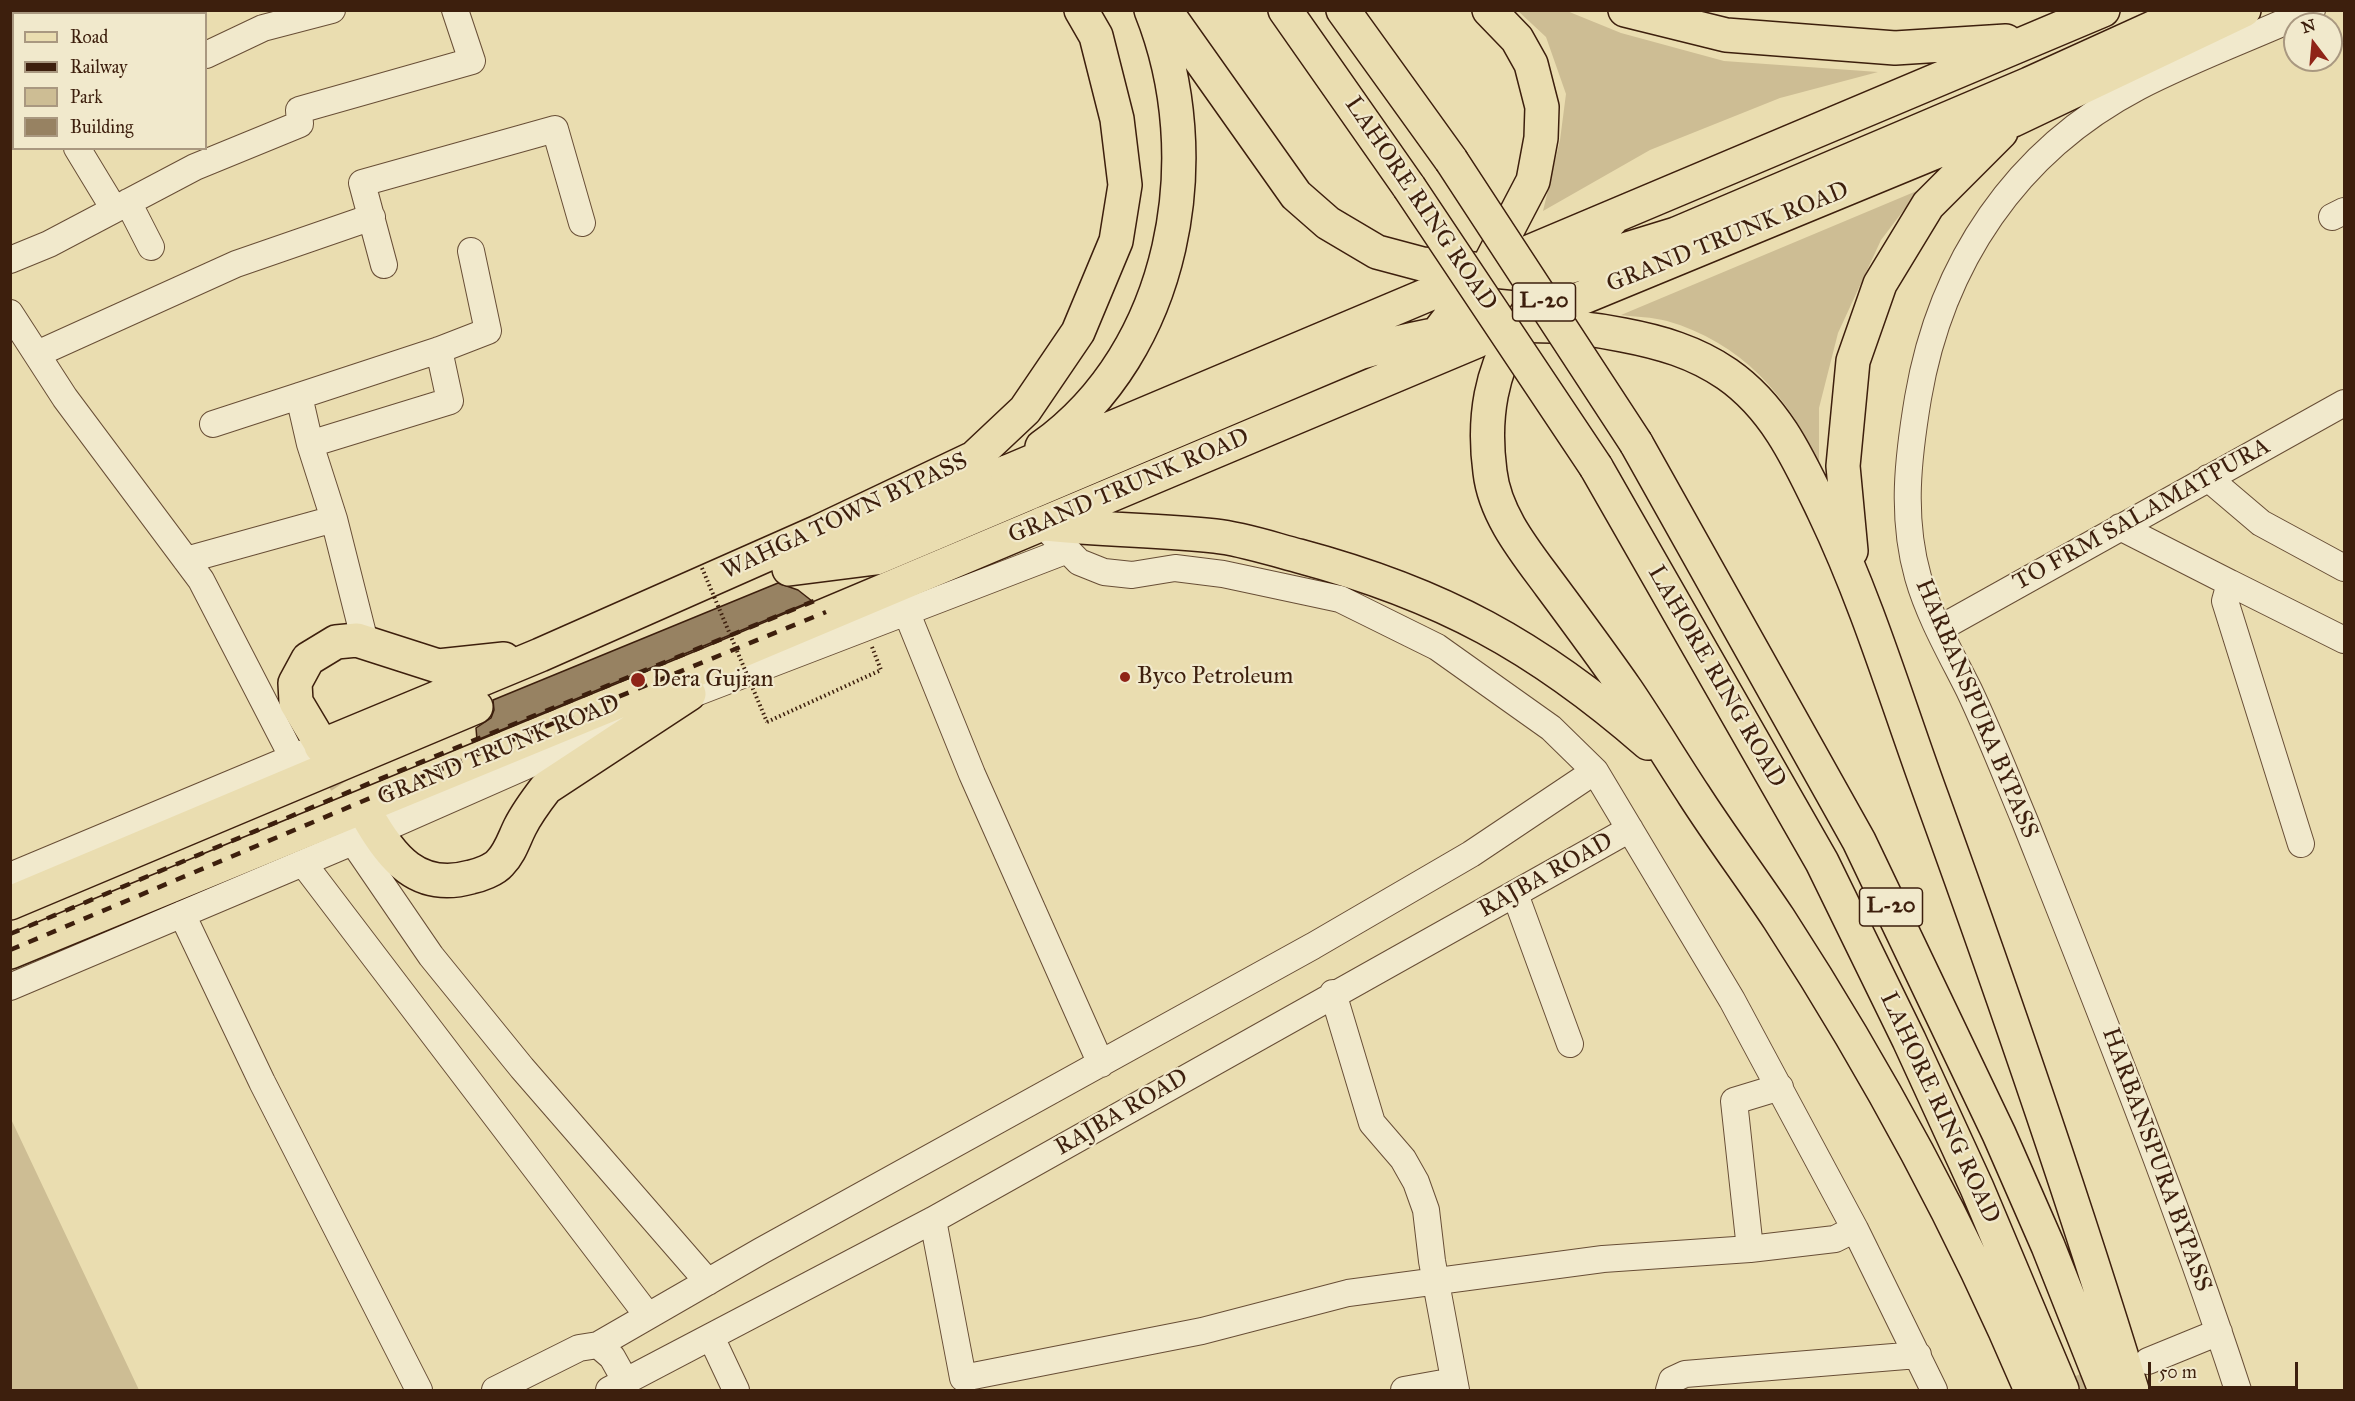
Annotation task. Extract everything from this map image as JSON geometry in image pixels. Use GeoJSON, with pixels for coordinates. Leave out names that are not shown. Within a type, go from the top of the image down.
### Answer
{"type":"FeatureCollection","features":[{"type":"Feature","properties":{"kind":"main road","name":"WAHGA TOWN BYPASS"},"geometry":{"type":"LineString","coordinates":[[314,753],[818,532],[974,458],[1025,410],[1078,332],[1116,241],[1125,185],[1117,119],[1096,36],[1081,10]]}},
{"type":"Feature","properties":{"kind":"main road"},"geometry":{"type":"LineString","coordinates":[[1007,472],[1066,430],[1110,378],[1140,329],[1166,264],[1178,199],[1180,139],[1170,68],[1151,10]]}},
{"type":"Feature","properties":{"kind":"main road"},"geometry":{"type":"LineString","coordinates":[[1165,10],[1296,195],[1328,223],[1377,252],[1422,264],[1524,274],[1562,269],[1676,234],[2028,84],[2192,10]]}},
{"type":"Feature","properties":{"kind":"main road","name":"LAHORE RING ROAD"},"geometry":{"type":"LineString","coordinates":[[1285,10],[1409,187],[1596,467],[1822,862],[1909,1040],[1972,1178],[2062,1390]]}},
{"type":"Feature","properties":{"kind":"main road","name":"LAHORE RING ROAD"},"geometry":{"type":"LineString","coordinates":[[1343,10],[1451,160],[1636,443],[1864,851],[1999,1134],[2048,1246],[2105,1390]]}},
{"type":"Feature","properties":{"kind":"main road"},"geometry":{"type":"LineString","coordinates":[[1404,370],[1441,332],[1487,269],[1533,182],[1541,138],[1542,107],[1531,64],[1517,39],[1490,10]]}},
{"type":"Feature","properties":{"kind":"main road"},"geometry":{"type":"LineString","coordinates":[[1625,10],[1726,34],[1895,48],[1982,44],[2040,37]]}},
{"type":"Feature","properties":{"kind":"main road","name":"GRAND TRUNK ROAD"},"geometry":{"type":"LineString","coordinates":[[10,903],[514,691],[955,498],[1007,472],[1487,269],[1612,219],[2103,10]]}},
{"type":"Feature","properties":{"kind":"main road","name":"GRAND TRUNK ROAD"},"geometry":{"type":"LineString","coordinates":[[10,952],[712,663],[1404,370],[2013,120],[2244,10]]}},
{"type":"Feature","properties":{"kind":"main road"},"geometry":{"type":"LineString","coordinates":[[1853,574],[1843,466],[1853,360],[1880,284],[1928,205],[2013,120]]}},
{"type":"Feature","properties":{"kind":"main road"},"geometry":{"type":"LineString","coordinates":[[1612,219],[1541,291],[1519,323],[1501,359],[1490,395],[1486,432],[1490,475],[1501,513],[1627,691],[1819,982],[1899,1116],[1945,1201],[2031,1390]]}},
{"type":"Feature","properties":{"kind":"main road"},"geometry":{"type":"LineString","coordinates":[[789,569],[876,558],[1359,353],[1441,332],[1519,323],[1577,328],[1645,339],[1687,351],[1727,374],[1760,403],[1789,440],[1853,574],[2011,1017],[2132,1390]]}},
{"type":"Feature","properties":{"kind":"main road"},"geometry":{"type":"LineString","coordinates":[[955,498],[974,458]]}},
{"type":"Feature","properties":{"kind":"main road"},"geometry":{"type":"LineString","coordinates":[[1042,524],[1217,536],[1355,571],[1414,592],[1479,622],[1553,667],[1605,706],[1677,768]]}},
{"type":"Feature","properties":{"kind":"main road"},"geometry":{"type":"LineString","coordinates":[[314,753],[296,702],[295,682],[308,659],[336,642],[365,642],[438,666],[540,655]]}},
{"type":"Feature","properties":{"kind":"main road"},"geometry":{"type":"LineString","coordinates":[[365,830],[403,864],[427,879],[442,883],[479,875],[499,865],[513,845],[529,810],[546,788],[689,694]]}},
{"type":"Feature","properties":{"kind":"street"},"geometry":{"type":"LineString","coordinates":[[207,55],[263,28],[332,10]]}},
{"type":"Feature","properties":{"kind":"street"},"geometry":{"type":"LineString","coordinates":[[10,260],[49,244],[195,166],[300,124],[299,110],[472,61],[455,10]]}},
{"type":"Feature","properties":{"kind":"street","name":"HARBANSPURA BYPASS"},"geometry":{"type":"LineString","coordinates":[[2238,1390],[2219,1332],[2106,1025],[2004,771],[1918,580],[1906,501],[1908,455],[1932,338],[1954,278],[1978,232],[2007,192],[2057,142],[2113,101],[2141,85],[2312,10]]}},
{"type":"Feature","properties":{"kind":"street"},"geometry":{"type":"LineString","coordinates":[[384,265],[362,183],[555,129],[582,223]]}},
{"type":"Feature","properties":{"kind":"street"},"geometry":{"type":"LineString","coordinates":[[79,150],[151,247]]}},
{"type":"Feature","properties":{"kind":"street"},"geometry":{"type":"LineString","coordinates":[[37,354],[236,264],[372,218]]}},
{"type":"Feature","properties":{"kind":"street"},"geometry":{"type":"LineString","coordinates":[[213,424],[439,350],[488,331],[471,251]]}},
{"type":"Feature","properties":{"kind":"street"},"geometry":{"type":"LineString","coordinates":[[10,313],[65,398],[201,580],[314,753],[10,876]]}},
{"type":"Feature","properties":{"kind":"street"},"geometry":{"type":"LineString","coordinates":[[310,444],[450,401],[439,350]]}},
{"type":"Feature","properties":{"kind":"street"},"geometry":{"type":"LineString","coordinates":[[299,396],[310,444],[334,519],[365,642]]}},
{"type":"Feature","properties":{"kind":"street","name":"TO FRM SALAMATPURA"},"geometry":{"type":"LineString","coordinates":[[1939,628],[2344,403]]}},
{"type":"Feature","properties":{"kind":"street"},"geometry":{"type":"LineString","coordinates":[[2208,478],[2261,523],[2344,568]]}},
{"type":"Feature","properties":{"kind":"street"},"geometry":{"type":"LineString","coordinates":[[186,560],[334,519]]}},
{"type":"Feature","properties":{"kind":"street"},"geometry":{"type":"LineString","coordinates":[[1042,524],[1065,551],[1079,562],[1110,573],[1132,575],[1175,568],[1223,574],[1340,598],[1437,647],[1551,728],[1595,771],[1780,1087],[1855,1229],[1934,1390]]}},
{"type":"Feature","properties":{"kind":"street"},"geometry":{"type":"LineString","coordinates":[[2120,527],[2344,640]]}},
{"type":"Feature","properties":{"kind":"street"},"geometry":{"type":"LineString","coordinates":[[10,987],[303,862],[365,830],[689,694],[1065,551]]}},
{"type":"Feature","properties":{"kind":"street"},"geometry":{"type":"LineString","coordinates":[[2230,583],[2225,601],[2301,844]]}},
{"type":"Feature","properties":{"kind":"street"},"geometry":{"type":"LineString","coordinates":[[906,611],[972,774],[1101,1064]]}},
{"type":"Feature","properties":{"kind":"street"},"geometry":{"type":"LineString","coordinates":[[495,1390],[648,1316],[1313,946],[1471,854],[1595,771]]}},
{"type":"Feature","properties":{"kind":"street","name":"RAJBA ROAD"},"geometry":{"type":"LineString","coordinates":[[618,1386],[933,1220],[1333,993],[1630,829]]}},
{"type":"Feature","properties":{"kind":"street"},"geometry":{"type":"LineString","coordinates":[[365,830],[431,956],[522,1068],[708,1282]]}},
{"type":"Feature","properties":{"kind":"street"},"geometry":{"type":"LineString","coordinates":[[303,862],[648,1316]]}},
{"type":"Feature","properties":{"kind":"street"},"geometry":{"type":"LineString","coordinates":[[1515,894],[1570,1044]]}},
{"type":"Feature","properties":{"kind":"street"},"geometry":{"type":"LineString","coordinates":[[182,914],[267,1092],[419,1390]]}},
{"type":"Feature","properties":{"kind":"street"},"geometry":{"type":"LineString","coordinates":[[1333,993],[1372,1123],[1403,1159],[1416,1182],[1426,1210],[1455,1386],[1404,1390]]}},
{"type":"Feature","properties":{"kind":"street"},"geometry":{"type":"LineString","coordinates":[[1750,1249],[1734,1101],[1780,1087]]}},
{"type":"Feature","properties":{"kind":"street"},"geometry":{"type":"LineString","coordinates":[[933,1220],[964,1384],[1202,1331],[1348,1293],[1604,1259],[1750,1249],[1835,1239],[1855,1229]]}},
{"type":"Feature","properties":{"kind":"street"},"geometry":{"type":"LineString","coordinates":[[2148,1360],[2219,1332]]}},
{"type":"Feature","properties":{"kind":"street"},"geometry":{"type":"LineString","coordinates":[[711,1337],[736,1390]]}},
{"type":"Feature","properties":{"kind":"street"},"geometry":{"type":"LineString","coordinates":[[589,1346],[612,1357],[618,1386]]}},
{"type":"Feature","properties":{"kind":"street"},"geometry":{"type":"LineString","coordinates":[[1669,1390],[1672,1380],[1685,1374],[1918,1355]]}},
{"type":"Feature","properties":{"kind":"path"},"geometry":{"type":"LineString","coordinates":[[702,568],[767,722],[881,670]]}},
{"type":"Feature","properties":{"kind":"green space"},"geometry":{"type":"Polygon","coordinates":[[[1518,11],[1567,11],[1621,33],[1724,61],[1878,72],[1780,98],[1650,150],[1543,211],[1560,140],[1566,94],[1546,37],[1518,11]]]}},
{"type":"Feature","properties":{"kind":"green space"},"geometry":{"type":"Polygon","coordinates":[[[1919,190],[1881,240],[1838,333],[1819,408],[1819,463],[1793,416],[1777,394],[1739,357],[1694,330],[1667,321],[1621,315],[1919,190]]]}},
{"type":"Feature","properties":{"kind":"green space"},"geometry":{"type":"Polygon","coordinates":[[[11,1119],[139,1390],[11,1390],[11,1119]]]}},
{"type":"Feature","properties":{"kind":"building"},"geometry":{"type":"Polygon","coordinates":[[[778,583],[798,590],[812,601],[477,740],[476,728],[491,718],[494,710],[493,700],[778,583]]]}},
{"type":"Feature","properties":{"kind":"tunnel"},"geometry":{"type":"LineString","coordinates":[[327,754],[367,815]]}},
{"type":"Feature","properties":{"kind":"tunnel"},"geometry":{"type":"LineString","coordinates":[[2076,1390],[2117,1373]]}},
{"type":"Feature","properties":{"kind":"railway"},"geometry":{"type":"LineString","coordinates":[[10,934],[819,599]]}},
{"type":"Feature","properties":{"kind":"railway"},"geometry":{"type":"LineString","coordinates":[[10,950],[375,796],[826,612]]}},
{"type":"Feature","properties":{"kind":"place","name":"Byco Petroleum"},"geometry":{"type":"Point","coordinates":[1125,677]}},
{"type":"Feature","properties":{"kind":"place","name":"Dera Gujran"},"geometry":{"type":"Point","coordinates":[638,680]}}]}
